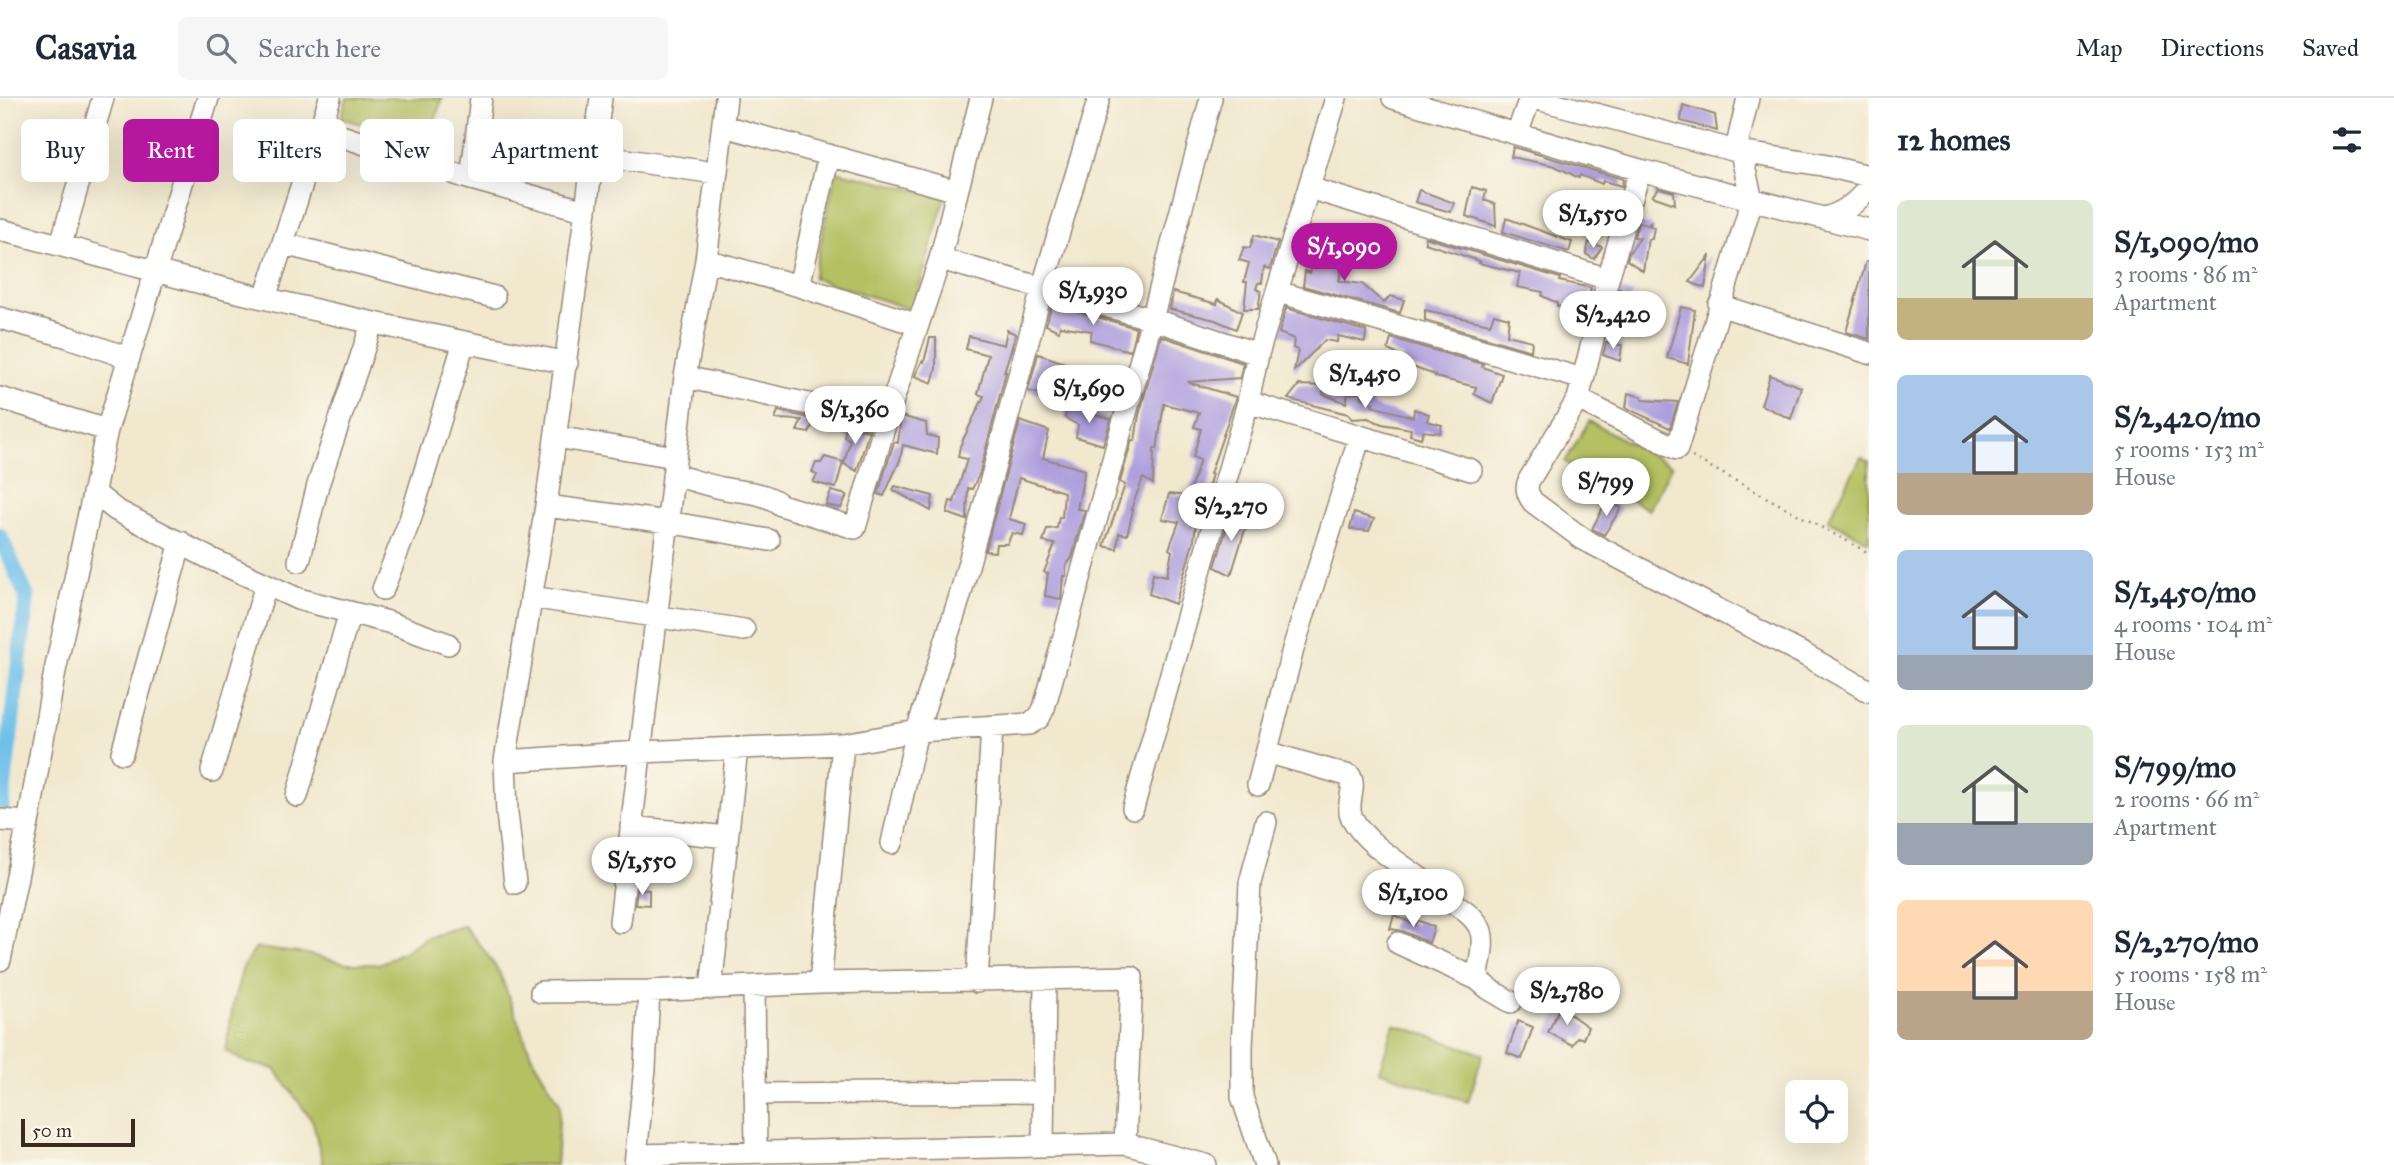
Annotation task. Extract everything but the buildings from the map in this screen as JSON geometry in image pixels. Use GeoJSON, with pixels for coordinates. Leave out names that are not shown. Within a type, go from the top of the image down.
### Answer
{"type":"FeatureCollection","features":[{"type":"Feature","properties":{"kind":"street"},"geometry":{"type":"LineString","coordinates":[[61,244],[103,98]]}},
{"type":"Feature","properties":{"kind":"street"},"geometry":{"type":"LineString","coordinates":[[0,960],[55,671],[107,430],[208,98]]}},
{"type":"Feature","properties":{"kind":"street"},"geometry":{"type":"LineString","coordinates":[[323,119],[330,98]]}},
{"type":"Feature","properties":{"kind":"street"},"geometry":{"type":"LineString","coordinates":[[478,119],[481,98]]}},
{"type":"Feature","properties":{"kind":"street"},"geometry":{"type":"LineString","coordinates":[[598,119],[601,98]]}},
{"type":"Feature","properties":{"kind":"street"},"geometry":{"type":"LineString","coordinates":[[621,922],[685,377],[706,260],[726,98]]}},
{"type":"Feature","properties":{"kind":"street"},"geometry":{"type":"LineString","coordinates":[[556,437],[674,466],[723,489],[761,494],[781,505],[855,528],[886,421],[940,259],[981,98]]}},
{"type":"Feature","properties":{"kind":"street"},"geometry":{"type":"LineString","coordinates":[[892,843],[917,730],[960,596],[1042,289],[1099,98]]}},
{"type":"Feature","properties":{"kind":"street"},"geometry":{"type":"LineString","coordinates":[[505,761],[639,752],[843,744],[917,730],[1030,724],[1039,718],[1152,319],[1211,98]]}},
{"type":"Feature","properties":{"kind":"street"},"geometry":{"type":"LineString","coordinates":[[1133,808],[1248,402],[1258,354],[1336,98]]}},
{"type":"Feature","properties":{"kind":"street"},"geometry":{"type":"LineString","coordinates":[[1393,98],[1640,170],[1869,230]]}},
{"type":"Feature","properties":{"kind":"street"},"geometry":{"type":"LineString","coordinates":[[1517,134],[1532,98],[1740,152],[1822,165],[1869,176]]}},
{"type":"Feature","properties":{"kind":"street"},"geometry":{"type":"LineString","coordinates":[[1278,292],[1580,389],[1677,449],[1752,200],[1738,141],[1748,98]]}},
{"type":"Feature","properties":{"kind":"street"},"geometry":{"type":"LineString","coordinates":[[724,126],[957,191]]}},
{"type":"Feature","properties":{"kind":"street"},"geometry":{"type":"LineString","coordinates":[[346,138],[468,178]]}},
{"type":"Feature","properties":{"kind":"street"},"geometry":{"type":"LineString","coordinates":[[799,286],[829,155]]}},
{"type":"Feature","properties":{"kind":"street"},"geometry":{"type":"LineString","coordinates":[[623,159],[715,173]]}},
{"type":"Feature","properties":{"kind":"street"},"geometry":{"type":"LineString","coordinates":[[1640,170],[1580,389],[1526,485],[1528,496],[1583,539],[1869,691]]}},
{"type":"Feature","properties":{"kind":"street"},"geometry":{"type":"LineString","coordinates":[[265,298],[303,182]]}},
{"type":"Feature","properties":{"kind":"street"},"geometry":{"type":"LineString","coordinates":[[482,182],[586,211]]}},
{"type":"Feature","properties":{"kind":"street"},"geometry":{"type":"LineString","coordinates":[[515,883],[507,813],[505,761],[567,363],[590,182]]}},
{"type":"Feature","properties":{"kind":"street"},"geometry":{"type":"LineString","coordinates":[[1824,218],[1845,210],[1869,186]]}},
{"type":"Feature","properties":{"kind":"street"},"geometry":{"type":"LineString","coordinates":[[1309,188],[1608,279]]}},
{"type":"Feature","properties":{"kind":"street"},"geometry":{"type":"LineString","coordinates":[[0,230],[372,324],[567,363]]}},
{"type":"Feature","properties":{"kind":"street"},"geometry":{"type":"LineString","coordinates":[[284,244],[494,297]]}},
{"type":"Feature","properties":{"kind":"street"},"geometry":{"type":"LineString","coordinates":[[940,259],[1152,319],[1258,354]]}},
{"type":"Feature","properties":{"kind":"street"},"geometry":{"type":"LineString","coordinates":[[706,260],[799,286],[918,325]]}},
{"type":"Feature","properties":{"kind":"street"},"geometry":{"type":"LineString","coordinates":[[1719,304],[1869,354]]}},
{"type":"Feature","properties":{"kind":"street"},"geometry":{"type":"LineString","coordinates":[[0,318],[129,358]]}},
{"type":"Feature","properties":{"kind":"street"},"geometry":{"type":"LineString","coordinates":[[299,561],[318,485],[372,324]]}},
{"type":"Feature","properties":{"kind":"street"},"geometry":{"type":"LineString","coordinates":[[383,589],[410,520],[464,342]]}},
{"type":"Feature","properties":{"kind":"street"},"geometry":{"type":"LineString","coordinates":[[685,377],[886,421]]}},
{"type":"Feature","properties":{"kind":"street"},"geometry":{"type":"LineString","coordinates":[[0,398],[107,430]]}},
{"type":"Feature","properties":{"kind":"street"},"geometry":{"type":"LineString","coordinates":[[1248,402],[1471,470]]}},
{"type":"Feature","properties":{"kind":"street"},"geometry":{"type":"LineString","coordinates":[[1258,785],[1293,649],[1360,436]]}},
{"type":"Feature","properties":{"kind":"street"},"geometry":{"type":"LineString","coordinates":[[93,492],[116,510],[298,599],[388,622],[448,644]]}},
{"type":"Feature","properties":{"kind":"street"},"geometry":{"type":"LineString","coordinates":[[546,506],[668,522],[769,540]]}},
{"type":"Feature","properties":{"kind":"street"},"geometry":{"type":"LineString","coordinates":[[122,753],[181,542]]}},
{"type":"Feature","properties":{"kind":"street"},"geometry":{"type":"LineString","coordinates":[[212,771],[266,584]]}},
{"type":"Feature","properties":{"kind":"street"},"geometry":{"type":"LineString","coordinates":[[531,597],[744,630]]}},
{"type":"Feature","properties":{"kind":"street"},"geometry":{"type":"LineString","coordinates":[[297,796],[349,612]]}},
{"type":"Feature","properties":{"kind":"street"},"geometry":{"type":"LineString","coordinates":[[976,982],[992,727]]}},
{"type":"Feature","properties":{"kind":"street"},"geometry":{"type":"LineString","coordinates":[[820,983],[843,744]]}},
{"type":"Feature","properties":{"kind":"street"},"geometry":{"type":"LineString","coordinates":[[711,989],[737,748]]}},
{"type":"Feature","properties":{"kind":"street"},"geometry":{"type":"LineString","coordinates":[[1267,750],[1350,776],[1353,783],[1350,810],[1352,818],[1367,836],[1386,856],[1423,880],[1476,922],[1482,934],[1477,979]]}},
{"type":"Feature","properties":{"kind":"street"},"geometry":{"type":"LineString","coordinates":[[0,820],[28,822]]}},
{"type":"Feature","properties":{"kind":"street"},"geometry":{"type":"LineString","coordinates":[[1265,1165],[1242,1097],[1242,1047],[1250,883],[1266,822]]}},
{"type":"Feature","properties":{"kind":"street"},"geometry":{"type":"LineString","coordinates":[[631,827],[727,837]]}},
{"type":"Feature","properties":{"kind":"street"},"geometry":{"type":"LineString","coordinates":[[1398,943],[1477,979],[1511,1002]]}},
{"type":"Feature","properties":{"kind":"street"},"geometry":{"type":"LineString","coordinates":[[541,992],[1132,977],[1125,1143]]}},
{"type":"Feature","properties":{"kind":"street"},"geometry":{"type":"LineString","coordinates":[[1042,1145],[1045,980]]}},
{"type":"Feature","properties":{"kind":"street"},"geometry":{"type":"LineString","coordinates":[[754,987],[756,1152]]}},
{"type":"Feature","properties":{"kind":"street"},"geometry":{"type":"LineString","coordinates":[[649,990],[636,1160],[756,1152],[1125,1143],[1206,1165]]}},
{"type":"Feature","properties":{"kind":"street"},"geometry":{"type":"LineString","coordinates":[[755,1094],[1043,1092]]}},
{"type":"Feature","properties":{"kind":"path"},"geometry":{"type":"LineString","coordinates":[[1677,449],[1869,553]]}},
{"type":"Feature","properties":{"kind":"green space"},"geometry":{"type":"Polygon","coordinates":[[[347,98],[442,98],[436,119],[360,119],[360,124],[341,118],[347,98]]]}},
{"type":"Feature","properties":{"kind":"green space"},"geometry":{"type":"Polygon","coordinates":[[[836,171],[945,197],[913,310],[813,278],[836,171]]]}},
{"type":"Feature","properties":{"kind":"green space"},"geometry":{"type":"Polygon","coordinates":[[[1589,421],[1672,466],[1649,510],[1565,462],[1589,421]]]}},
{"type":"Feature","properties":{"kind":"green space"},"geometry":{"type":"Polygon","coordinates":[[[1861,457],[1869,461],[1869,541],[1828,520],[1861,457]]]}},
{"type":"Feature","properties":{"kind":"green space"},"geometry":{"type":"Polygon","coordinates":[[[464,926],[499,972],[532,1057],[560,1104],[556,1165],[323,1165],[313,1122],[275,1069],[245,1062],[226,1051],[233,1003],[243,967],[256,948],[307,954],[347,964],[379,964],[427,936],[464,926]]]}},
{"type":"Feature","properties":{"kind":"green space"},"geometry":{"type":"Polygon","coordinates":[[[1394,1024],[1483,1054],[1468,1102],[1379,1071],[1394,1024]]]}},
{"type":"Feature","properties":{"kind":"waterway"},"geometry":{"type":"LineString","coordinates":[[0,536],[27,597],[0,818]]}}]}
